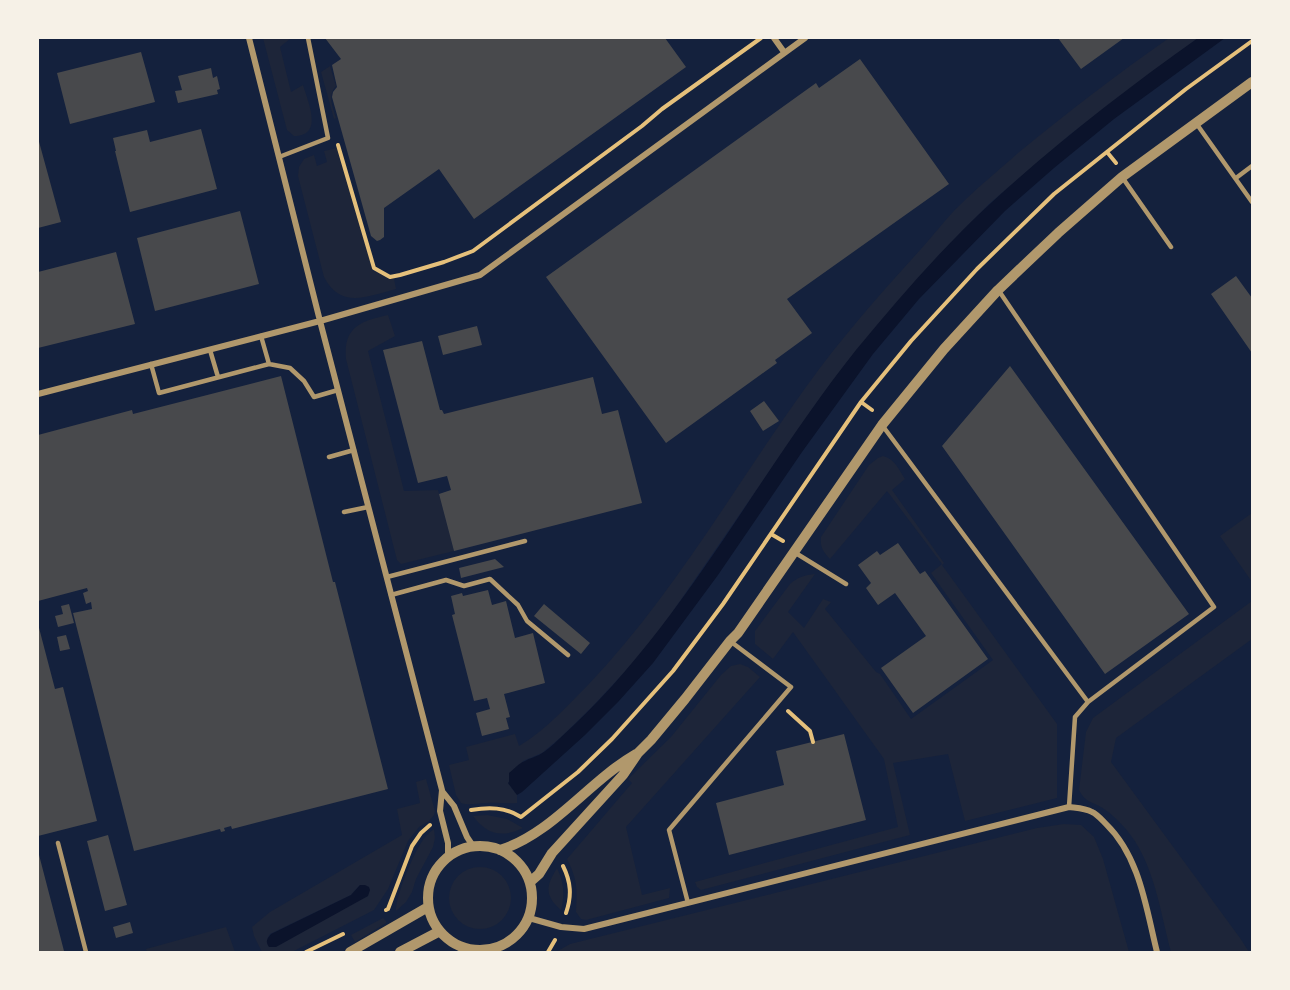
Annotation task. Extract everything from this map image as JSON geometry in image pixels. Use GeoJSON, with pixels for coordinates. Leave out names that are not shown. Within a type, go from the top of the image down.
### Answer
{"type":"FeatureCollection","features":[{"type":"Feature","properties":{"kind":"street"},"geometry":{"type":"LineString","coordinates":[[249,38],[442,790],[440,811],[448,843],[448,857]]}},
{"type":"Feature","properties":{"kind":"street"},"geometry":{"type":"LineString","coordinates":[[774,38],[784,52]]}},
{"type":"Feature","properties":{"kind":"street"},"geometry":{"type":"LineString","coordinates":[[38,394],[320,321],[480,275],[805,38]]}},
{"type":"Feature","properties":{"kind":"street"},"geometry":{"type":"LineString","coordinates":[[530,882],[539,874],[552,853],[623,775],[638,753],[738,633],[882,424],[944,349],[998,290],[1122,177],[1252,82]]}},
{"type":"Feature","properties":{"kind":"street"},"geometry":{"type":"LineString","coordinates":[[500,850],[514,845],[535,832],[562,813],[620,763],[638,753]]}},
{"type":"Feature","properties":{"kind":"street"},"geometry":{"type":"LineString","coordinates":[[442,790],[454,806],[473,846]]}},
{"type":"Feature","properties":{"kind":"street"},"geometry":{"type":"LineString","coordinates":[[529,918],[561,927],[584,929],[1069,807],[1082,808],[1094,813],[1124,845],[1137,871],[1157,952]]}},
{"type":"Feature","properties":{"kind":"street"},"geometry":{"type":"LineString","coordinates":[[473,846],[487,846],[500,850],[520,863],[530,882],[532,900],[529,918],[512,940],[499,947],[485,951],[460,946],[449,940],[432,920],[428,893],[431,879],[448,857],[460,850],[473,846]]}},
{"type":"Feature","properties":{"kind":"street"},"geometry":{"type":"LineString","coordinates":[[350,952],[429,907]]}},
{"type":"Feature","properties":{"kind":"street"},"geometry":{"type":"LineString","coordinates":[[400,952],[440,931]]}},
{"type":"Feature","properties":{"kind":"lane"},"geometry":{"type":"LineString","coordinates":[[279,157],[328,138],[308,38]]}},
{"type":"Feature","properties":{"kind":"lane"},"geometry":{"type":"LineString","coordinates":[[1196,123],[1252,202]]}},
{"type":"Feature","properties":{"kind":"lane"},"geometry":{"type":"LineString","coordinates":[[1236,178],[1252,166]]}},
{"type":"Feature","properties":{"kind":"lane"},"geometry":{"type":"LineString","coordinates":[[1122,177],[1171,247]]}},
{"type":"Feature","properties":{"kind":"lane"},"geometry":{"type":"LineString","coordinates":[[998,290],[1214,607],[1088,702],[1075,717],[1069,807]]}},
{"type":"Feature","properties":{"kind":"lane"},"geometry":{"type":"LineString","coordinates":[[261,336],[269,364]]}},
{"type":"Feature","properties":{"kind":"lane"},"geometry":{"type":"LineString","coordinates":[[210,350],[218,377]]}},
{"type":"Feature","properties":{"kind":"lane"},"geometry":{"type":"LineString","coordinates":[[151,364],[159,393],[269,364],[290,368],[304,381],[314,398],[338,390]]}},
{"type":"Feature","properties":{"kind":"lane"},"geometry":{"type":"LineString","coordinates":[[882,424],[1088,702]]}},
{"type":"Feature","properties":{"kind":"lane"},"geometry":{"type":"LineString","coordinates":[[329,457],[354,450]]}},
{"type":"Feature","properties":{"kind":"lane"},"geometry":{"type":"LineString","coordinates":[[344,512],[368,507]]}},
{"type":"Feature","properties":{"kind":"lane"},"geometry":{"type":"LineString","coordinates":[[387,577],[525,541]]}},
{"type":"Feature","properties":{"kind":"lane"},"geometry":{"type":"LineString","coordinates":[[794,552],[846,584]]}},
{"type":"Feature","properties":{"kind":"lane"},"geometry":{"type":"LineString","coordinates":[[391,595],[446,580],[464,586],[490,579],[518,605],[527,621],[568,655]]}},
{"type":"Feature","properties":{"kind":"lane"},"geometry":{"type":"LineString","coordinates":[[688,903],[669,830],[791,687],[730,641]]}},
{"type":"Feature","properties":{"kind":"lane"},"geometry":{"type":"LineString","coordinates":[[58,843],[86,952]]}},
{"type":"Feature","properties":{"kind":"path"},"geometry":{"type":"LineString","coordinates":[[328,138],[339,146],[374,268],[390,277],[400,275],[473,251],[760,38]]}},
{"type":"Feature","properties":{"kind":"path"},"geometry":{"type":"LineString","coordinates":[[457,815],[479,809],[500,808],[521,818],[578,771],[612,739],[673,671],[723,604],[861,402],[911,341],[977,269],[1054,194],[1186,89],[1252,41]]}},
{"type":"Feature","properties":{"kind":"path"},"geometry":{"type":"LineString","coordinates":[[777,702],[810,731],[813,742]]}},
{"type":"Feature","properties":{"kind":"path"},"geometry":{"type":"LineString","coordinates":[[378,915],[388,909],[416,838],[430,825],[442,820]]}},
{"type":"Feature","properties":{"kind":"path"},"geometry":{"type":"LineString","coordinates":[[548,952],[561,927],[571,892],[566,872],[552,853]]}},
{"type":"Feature","properties":{"kind":"path"},"geometry":{"type":"LineString","coordinates":[[306,952],[346,932]]}},
{"type":"Feature","properties":{"kind":"shaded area"},"geometry":{"type":"Polygon","coordinates":[[[263,38],[291,38],[280,47],[291,92],[303,85],[310,109],[311,124],[309,130],[303,135],[294,136],[287,130],[263,38]]]}},
{"type":"Feature","properties":{"kind":"shaded area"},"geometry":{"type":"Polygon","coordinates":[[[1169,38],[1198,38],[1072,133],[989,204],[943,251],[856,351],[820,398],[662,627],[632,664],[560,738],[542,753],[523,761],[508,783],[517,795],[517,803],[461,803],[456,795],[449,765],[469,760],[466,747],[515,734],[519,746],[529,740],[564,710],[619,651],[702,540],[819,369],[950,215],[1036,138],[1169,38]]]}},
{"type":"Feature","properties":{"kind":"shaded area"},"geometry":{"type":"Polygon","coordinates":[[[1198,38],[1225,38],[1114,119],[1054,168],[1005,211],[919,299],[873,354],[802,452],[718,575],[653,663],[585,735],[517,795],[508,783],[509,773],[521,763],[547,750],[603,696],[643,650],[680,601],[819,399],[856,350],[921,274],[973,220],[1041,159],[1118,97],[1198,38]]]}},
{"type":"Feature","properties":{"kind":"shaded area"},"geometry":{"type":"Polygon","coordinates":[[[330,66],[336,86],[331,97],[336,118],[334,119],[321,72],[330,66]]]}},
{"type":"Feature","properties":{"kind":"shaded area"},"geometry":{"type":"Polygon","coordinates":[[[337,148],[373,271],[394,279],[396,289],[365,297],[347,297],[338,294],[324,277],[298,176],[299,167],[304,159],[314,155],[317,166],[327,162],[324,151],[337,148]]]}},
{"type":"Feature","properties":{"kind":"shaded area"},"geometry":{"type":"Polygon","coordinates":[[[388,315],[395,336],[368,351],[404,491],[438,490],[454,551],[401,564],[397,560],[346,359],[348,339],[356,327],[388,315]]]}},
{"type":"Feature","properties":{"kind":"shaded area"},"geometry":{"type":"Polygon","coordinates":[[[883,456],[894,462],[905,479],[892,490],[944,563],[942,565],[1057,724],[1057,798],[965,821],[948,754],[893,763],[910,835],[701,890],[695,882],[898,827],[884,759],[793,632],[773,659],[755,644],[755,631],[790,584],[802,577],[815,574],[788,612],[804,628],[823,599],[831,602],[825,609],[880,674],[911,719],[993,660],[931,573],[942,564],[887,491],[830,559],[824,552],[821,537],[869,465],[883,456]]]}},
{"type":"Feature","properties":{"kind":"shaded area"},"geometry":{"type":"Polygon","coordinates":[[[1252,513],[1252,582],[1220,536],[1252,513]]]}},
{"type":"Feature","properties":{"kind":"shaded area"},"geometry":{"type":"Polygon","coordinates":[[[1252,601],[1252,639],[1116,738],[1111,762],[1249,952],[1171,952],[1155,887],[1135,841],[1112,815],[1087,800],[1079,790],[1086,732],[1093,718],[1252,601]]]}},
{"type":"Feature","properties":{"kind":"shaded area"},"geometry":{"type":"Polygon","coordinates":[[[740,664],[748,667],[760,677],[626,827],[642,895],[670,888],[669,898],[586,920],[581,919],[576,912],[576,885],[567,859],[632,783],[628,779],[671,737],[721,675],[731,666],[740,664]]]}},
{"type":"Feature","properties":{"kind":"shaded area"},"geometry":{"type":"Polygon","coordinates":[[[426,779],[435,811],[434,815],[419,827],[408,841],[388,889],[374,910],[292,952],[262,952],[252,927],[270,912],[402,835],[397,809],[420,803],[416,782],[426,779]],[[360,885],[351,895],[270,934],[267,939],[368,896],[360,885]]]}},
{"type":"Feature","properties":{"kind":"shaded area"},"geometry":{"type":"Polygon","coordinates":[[[487,815],[507,819],[523,828],[502,834],[489,831],[473,816],[487,815]]]}},
{"type":"Feature","properties":{"kind":"shaded area"},"geometry":{"type":"Polygon","coordinates":[[[1064,824],[1081,825],[1094,837],[1103,859],[1129,952],[556,952],[570,944],[1037,828],[1064,824]]]}},
{"type":"Feature","properties":{"kind":"shaded area"},"geometry":{"type":"Polygon","coordinates":[[[434,829],[433,847],[416,879],[412,892],[406,902],[396,911],[401,887],[414,857],[424,839],[434,829]]]}},
{"type":"Feature","properties":{"kind":"shaded area"},"geometry":{"type":"Polygon","coordinates":[[[474,867],[486,867],[502,876],[509,886],[511,898],[509,910],[502,920],[486,929],[474,929],[463,924],[454,915],[449,904],[449,892],[454,881],[463,872],[474,867]]]}},
{"type":"Feature","properties":{"kind":"shaded area"},"geometry":{"type":"Polygon","coordinates":[[[557,868],[563,889],[561,910],[555,905],[548,890],[557,868]]]}},
{"type":"Feature","properties":{"kind":"shaded area"},"geometry":{"type":"Polygon","coordinates":[[[360,885],[369,887],[368,896],[276,947],[269,947],[267,940],[271,934],[351,895],[360,885]]]}},
{"type":"Feature","properties":{"kind":"shaded area"},"geometry":{"type":"Polygon","coordinates":[[[383,918],[386,923],[355,942],[351,935],[383,918]]]}},
{"type":"Feature","properties":{"kind":"shaded area"},"geometry":{"type":"Polygon","coordinates":[[[226,927],[235,952],[147,952],[146,949],[226,927]]]}},
{"type":"Feature","properties":{"kind":"building"},"geometry":{"type":"Polygon","coordinates":[[[325,38],[665,38],[686,67],[474,219],[439,169],[384,208],[384,237],[377,241],[371,236],[332,97],[337,87],[332,65],[341,59],[325,38]]]}},
{"type":"Feature","properties":{"kind":"building"},"geometry":{"type":"Polygon","coordinates":[[[1058,38],[1124,38],[1081,69],[1058,38]]]}},
{"type":"Feature","properties":{"kind":"building"},"geometry":{"type":"Polygon","coordinates":[[[141,52],[155,102],[70,124],[57,73],[141,52]]]}},
{"type":"Feature","properties":{"kind":"building"},"geometry":{"type":"Polygon","coordinates":[[[860,59],[949,184],[787,299],[812,333],[775,360],[777,363],[666,443],[546,277],[816,83],[819,88],[860,59]]]}},
{"type":"Feature","properties":{"kind":"building"},"geometry":{"type":"Polygon","coordinates":[[[211,68],[213,78],[217,76],[220,89],[217,90],[218,94],[178,103],[175,91],[182,90],[178,76],[211,68]]]}},
{"type":"Feature","properties":{"kind":"building"},"geometry":{"type":"Polygon","coordinates":[[[201,129],[217,189],[130,212],[113,138],[147,130],[150,142],[201,129]]]}},
{"type":"Feature","properties":{"kind":"building"},"geometry":{"type":"Polygon","coordinates":[[[38,138],[61,222],[38,228],[38,138]]]}},
{"type":"Feature","properties":{"kind":"building"},"geometry":{"type":"Polygon","coordinates":[[[240,211],[259,284],[155,311],[137,238],[240,211]]]}},
{"type":"Feature","properties":{"kind":"building"},"geometry":{"type":"Polygon","coordinates":[[[116,252],[135,324],[38,348],[38,272],[116,252]]]}},
{"type":"Feature","properties":{"kind":"building"},"geometry":{"type":"Polygon","coordinates":[[[1236,276],[1252,298],[1252,353],[1211,294],[1236,276]]]}},
{"type":"Feature","properties":{"kind":"building"},"geometry":{"type":"Polygon","coordinates":[[[477,326],[482,345],[443,355],[438,336],[477,326]]]}},
{"type":"Feature","properties":{"kind":"building"},"geometry":{"type":"Polygon","coordinates":[[[422,341],[440,410],[444,414],[593,377],[602,414],[618,410],[642,503],[454,551],[439,494],[451,490],[447,476],[418,483],[383,350],[422,341]]]}},
{"type":"Feature","properties":{"kind":"building"},"geometry":{"type":"Polygon","coordinates":[[[1010,366],[1189,614],[1105,674],[942,446],[1010,366]]]}},
{"type":"Feature","properties":{"kind":"building"},"geometry":{"type":"Polygon","coordinates":[[[281,376],[388,789],[232,829],[231,826],[224,828],[225,831],[221,832],[220,829],[134,851],[73,613],[92,609],[91,602],[86,604],[83,593],[88,591],[87,588],[38,601],[38,435],[132,410],[133,414],[281,376]]]}},
{"type":"Feature","properties":{"kind":"building"},"geometry":{"type":"Polygon","coordinates":[[[764,401],[779,421],[763,431],[750,411],[764,401]]]}},
{"type":"Feature","properties":{"kind":"building"},"geometry":{"type":"Polygon","coordinates":[[[898,543],[920,574],[925,571],[988,659],[913,713],[881,668],[926,636],[895,593],[878,605],[866,588],[871,583],[858,565],[877,551],[880,555],[898,543]]]}},
{"type":"Feature","properties":{"kind":"building"},"geometry":{"type":"Polygon","coordinates":[[[495,559],[504,567],[461,578],[459,568],[495,559]]]}},
{"type":"Feature","properties":{"kind":"building"},"geometry":{"type":"Polygon","coordinates":[[[488,590],[492,605],[506,601],[515,638],[533,633],[545,683],[504,694],[510,717],[506,718],[509,729],[482,736],[476,713],[490,709],[487,698],[474,701],[452,615],[455,614],[451,596],[462,593],[463,596],[488,590]]]}},
{"type":"Feature","properties":{"kind":"building"},"geometry":{"type":"Polygon","coordinates":[[[69,604],[74,623],[58,627],[55,616],[63,614],[61,606],[69,604]]]}},
{"type":"Feature","properties":{"kind":"building"},"geometry":{"type":"Polygon","coordinates":[[[544,604],[590,643],[581,654],[534,616],[544,604]]]}},
{"type":"Feature","properties":{"kind":"building"},"geometry":{"type":"Polygon","coordinates":[[[38,624],[55,689],[63,687],[97,821],[38,836],[38,624]]]}},
{"type":"Feature","properties":{"kind":"building"},"geometry":{"type":"Polygon","coordinates":[[[66,635],[70,649],[60,651],[57,637],[66,635]]]}},
{"type":"Feature","properties":{"kind":"building"},"geometry":{"type":"Polygon","coordinates":[[[844,734],[866,820],[729,855],[716,803],[784,785],[776,751],[844,734]]]}},
{"type":"Feature","properties":{"kind":"building"},"geometry":{"type":"Polygon","coordinates":[[[108,835],[127,905],[105,911],[87,841],[108,835]]]}},
{"type":"Feature","properties":{"kind":"building"},"geometry":{"type":"Polygon","coordinates":[[[38,851],[64,951],[38,952],[38,851]]]}},
{"type":"Feature","properties":{"kind":"building"},"geometry":{"type":"Polygon","coordinates":[[[130,922],[133,933],[116,938],[113,927],[130,922]]]}}]}
